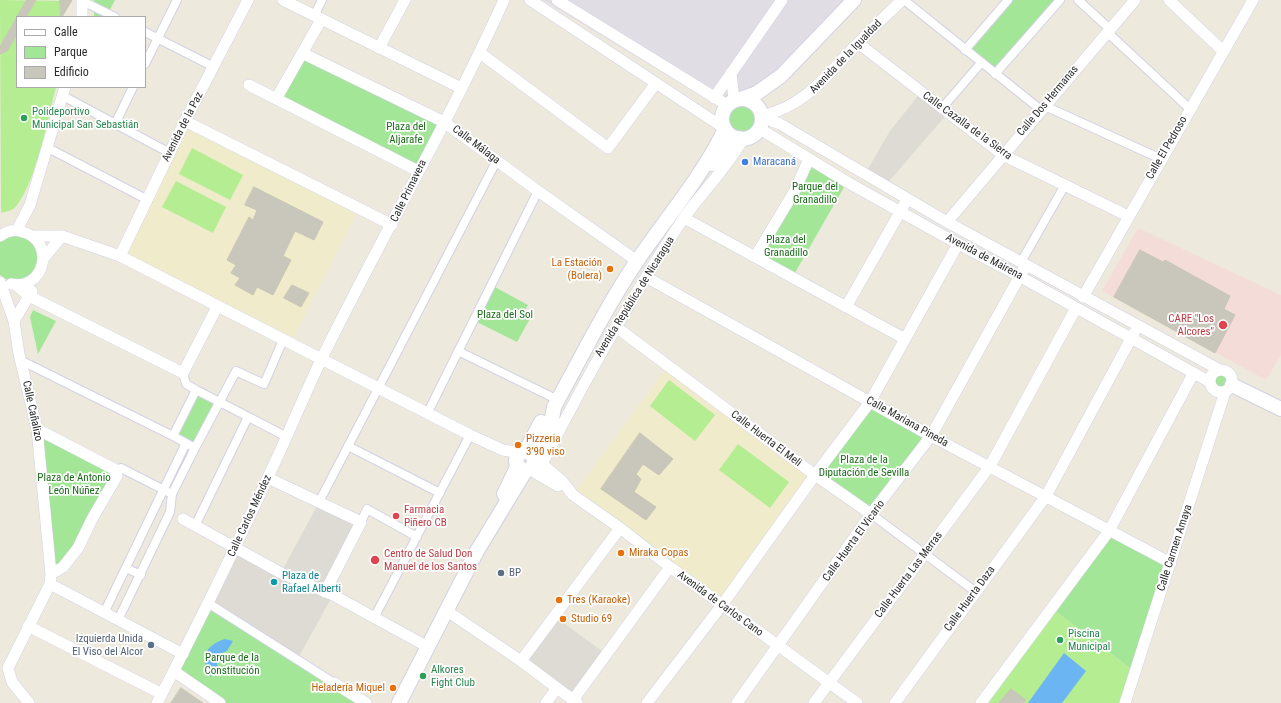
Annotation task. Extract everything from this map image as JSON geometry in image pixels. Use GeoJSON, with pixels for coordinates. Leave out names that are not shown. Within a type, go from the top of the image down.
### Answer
{"type":"FeatureCollection","features":[{"type":"Feature","properties":{"kind":"street"},"geometry":{"type":"LineString","coordinates":[[82,16],[82,0],[113,16]]}},
{"type":"Feature","properties":{"kind":"street"},"geometry":{"type":"LineString","coordinates":[[146,62],[177,0]]}},
{"type":"Feature","properties":{"kind":"street","name":"Avenida de la Paz"},"geometry":{"type":"LineString","coordinates":[[120,256],[185,121],[248,0]]}},
{"type":"Feature","properties":{"kind":"street"},"geometry":{"type":"LineString","coordinates":[[283,0],[461,88]]}},
{"type":"Feature","properties":{"kind":"street"},"geometry":{"type":"LineString","coordinates":[[276,99],[302,53],[318,18],[322,0]]}},
{"type":"Feature","properties":{"kind":"street"},"geometry":{"type":"LineString","coordinates":[[379,48],[405,0]]}},
{"type":"Feature","properties":{"kind":"street","name":"Calle Primavera"},"geometry":{"type":"LineString","coordinates":[[322,359],[480,53],[504,0]]}},
{"type":"Feature","properties":{"kind":"street"},"geometry":{"type":"LineString","coordinates":[[530,0],[725,128],[731,135],[741,139],[752,136],[780,76]]}},
{"type":"Feature","properties":{"kind":"street"},"geometry":{"type":"LineString","coordinates":[[557,0],[714,98],[754,102],[761,118],[780,124],[907,200],[1138,327],[1220,370],[1229,373],[1232,379],[1228,389]]}},
{"type":"Feature","properties":{"kind":"street"},"geometry":{"type":"LineString","coordinates":[[714,98],[782,0]]}},
{"type":"Feature","properties":{"kind":"street"},"geometry":{"type":"LineString","coordinates":[[725,128],[722,116],[735,101],[757,93],[780,76],[854,0]]}},
{"type":"Feature","properties":{"kind":"street"},"geometry":{"type":"LineString","coordinates":[[903,0],[995,74],[1043,108],[1161,159]]}},
{"type":"Feature","properties":{"kind":"street","name":"Avenida de la Igualdad"},"geometry":{"type":"LineString","coordinates":[[761,118],[805,98],[858,43],[903,0]]}},
{"type":"Feature","properties":{"kind":"street"},"geometry":{"type":"LineString","coordinates":[[965,50],[1008,0]]}},
{"type":"Feature","properties":{"kind":"street"},"geometry":{"type":"LineString","coordinates":[[995,74],[1060,0]]}},
{"type":"Feature","properties":{"kind":"street"},"geometry":{"type":"LineString","coordinates":[[1078,0],[1108,31],[1190,109]]}},
{"type":"Feature","properties":{"kind":"street","name":"Calle Dos Hermanas"},"geometry":{"type":"LineString","coordinates":[[947,222],[1135,0]]}},
{"type":"Feature","properties":{"kind":"street"},"geometry":{"type":"LineString","coordinates":[[1169,0],[1224,51]]}},
{"type":"Feature","properties":{"kind":"street","name":"Calle El Pedroso"},"geometry":{"type":"LineString","coordinates":[[1083,297],[1128,216],[1254,0]]}},
{"type":"Feature","properties":{"kind":"street"},"geometry":{"type":"LineString","coordinates":[[146,32],[214,67]]}},
{"type":"Feature","properties":{"kind":"street","name":"Calle Cazalla de la Sierra"},"geometry":{"type":"LineString","coordinates":[[858,43],[1003,155],[1128,216]]}},
{"type":"Feature","properties":{"kind":"street","name":"Calle Málaga"},"geometry":{"type":"LineString","coordinates":[[302,53],[444,122],[637,261]]}},
{"type":"Feature","properties":{"kind":"street"},"geometry":{"type":"LineString","coordinates":[[480,53],[608,148],[656,83]]}},
{"type":"Feature","properties":{"kind":"street"},"geometry":{"type":"LineString","coordinates":[[942,108],[981,63]]}},
{"type":"Feature","properties":{"kind":"street"},"geometry":{"type":"LineString","coordinates":[[731,73],[735,101]]}},
{"type":"Feature","properties":{"kind":"street"},"geometry":{"type":"LineString","coordinates":[[249,85],[418,171]]}},
{"type":"Feature","properties":{"kind":"street"},"geometry":{"type":"LineString","coordinates":[[115,124],[133,88]]}},
{"type":"Feature","properties":{"kind":"street"},"geometry":{"type":"LineString","coordinates":[[0,236],[16,230],[30,206],[64,92],[115,124],[170,153]]}},
{"type":"Feature","properties":{"kind":"street","name":"Avenida de Mairena"},"geometry":{"type":"LineString","coordinates":[[761,118],[809,159],[958,244],[1020,276],[1193,374],[1210,382]]}},
{"type":"Feature","properties":{"kind":"street"},"geometry":{"type":"LineString","coordinates":[[185,121],[392,225]]}},
{"type":"Feature","properties":{"kind":"street","name":"Avenida República de Nicaragua"},"geometry":{"type":"LineString","coordinates":[[399,703],[494,521],[504,509],[527,461],[552,419],[556,404],[602,317],[637,261],[698,176],[717,146],[725,128]]}},
{"type":"Feature","properties":{"kind":"street","name":"Avenida República de Nicaragua"},"geometry":{"type":"LineString","coordinates":[[698,176],[741,139]]}},
{"type":"Feature","properties":{"kind":"street","name":"Avenida República de Nicaragua"},"geometry":{"type":"LineString","coordinates":[[527,461],[595,361],[684,218],[736,152],[741,139]]}},
{"type":"Feature","properties":{"kind":"street"},"geometry":{"type":"LineString","coordinates":[[48,148],[148,200]]}},
{"type":"Feature","properties":{"kind":"street"},"geometry":{"type":"LineString","coordinates":[[755,257],[794,192],[809,159]]}},
{"type":"Feature","properties":{"kind":"street"},"geometry":{"type":"LineString","coordinates":[[319,502],[497,160]]}},
{"type":"Feature","properties":{"kind":"street"},"geometry":{"type":"LineString","coordinates":[[1024,263],[1065,185]]}},
{"type":"Feature","properties":{"kind":"street"},"geometry":{"type":"LineString","coordinates":[[427,414],[538,191]]}},
{"type":"Feature","properties":{"kind":"street"},"geometry":{"type":"LineString","coordinates":[[846,307],[907,200]]}},
{"type":"Feature","properties":{"kind":"street"},"geometry":{"type":"LineString","coordinates":[[30,206],[32,235],[39,242],[44,258]]}},
{"type":"Feature","properties":{"kind":"street"},"geometry":{"type":"LineString","coordinates":[[684,218],[904,339]]}},
{"type":"Feature","properties":{"kind":"street"},"geometry":{"type":"LineString","coordinates":[[0,225],[32,235],[62,236],[120,256],[322,359],[378,390],[527,461]]}},
{"type":"Feature","properties":{"kind":"street"},"geometry":{"type":"LineString","coordinates":[[14,321],[29,296],[39,274],[44,258],[62,236]]}},
{"type":"Feature","properties":{"kind":"street"},"geometry":{"type":"LineString","coordinates":[[647,703],[722,605],[815,475],[870,402],[958,244]]}},
{"type":"Feature","properties":{"kind":"street","name":"Calle Huerta El Vicario"},"geometry":{"type":"LineString","coordinates":[[737,703],[872,514],[931,436],[1020,276],[1024,263]]}},
{"type":"Feature","properties":{"kind":"street"},"geometry":{"type":"LineString","coordinates":[[0,281],[16,285],[24,284],[33,280],[39,274]]}},
{"type":"Feature","properties":{"kind":"street","name":"Calle Mariana Pineda"},"geometry":{"type":"LineString","coordinates":[[646,277],[931,436],[1171,563]]}},
{"type":"Feature","properties":{"kind":"street","name":"Calle Cañalizo"},"geometry":{"type":"LineString","coordinates":[[0,281],[14,321],[20,360],[37,429],[51,579]]}},
{"type":"Feature","properties":{"kind":"street"},"geometry":{"type":"LineString","coordinates":[[16,285],[29,296],[183,373]]}},
{"type":"Feature","properties":{"kind":"street"},"geometry":{"type":"LineString","coordinates":[[218,307],[183,373],[186,384],[287,437]]}},
{"type":"Feature","properties":{"kind":"street","name":"Calle Huerta Las Merras"},"geometry":{"type":"LineString","coordinates":[[814,703],[990,466],[1076,308]]}},
{"type":"Feature","properties":{"kind":"street","name":"Calle Huerta El Meli"},"geometry":{"type":"LineString","coordinates":[[616,327],[815,475],[872,514],[976,592]]}},
{"type":"Feature","properties":{"kind":"street","name":"Calle Huerta Daza"},"geometry":{"type":"LineString","coordinates":[[895,703],[1046,496],[1138,327]]}},
{"type":"Feature","properties":{"kind":"street"},"geometry":{"type":"LineString","coordinates":[[118,620],[158,540],[170,512],[172,494],[236,371],[264,384],[283,340]]}},
{"type":"Feature","properties":{"kind":"street"},"geometry":{"type":"LineString","coordinates":[[458,351],[556,404]]}},
{"type":"Feature","properties":{"kind":"street","name":"Calle Carlos Méndez"},"geometry":{"type":"LineString","coordinates":[[159,698],[174,672],[235,548],[322,359]]}},
{"type":"Feature","properties":{"kind":"street"},"geometry":{"type":"LineString","coordinates":[[20,360],[196,448]]}},
{"type":"Feature","properties":{"kind":"street"},"geometry":{"type":"LineString","coordinates":[[1220,370],[1214,373],[1210,382],[1215,390],[1228,389],[1281,409]]}},
{"type":"Feature","properties":{"kind":"street"},"geometry":{"type":"LineString","coordinates":[[981,703],[1109,531],[1193,374]]}},
{"type":"Feature","properties":{"kind":"street","name":"Calle Carmen Amaya"},"geometry":{"type":"LineString","coordinates":[[1125,703],[1228,389]]}},
{"type":"Feature","properties":{"kind":"street"},"geometry":{"type":"LineString","coordinates":[[172,436],[196,390]]}},
{"type":"Feature","properties":{"kind":"street"},"geometry":{"type":"LineString","coordinates":[[195,526],[248,417]]}},
{"type":"Feature","properties":{"kind":"street"},"geometry":{"type":"LineString","coordinates":[[37,429],[116,470],[121,468],[172,494]]}},
{"type":"Feature","properties":{"kind":"street"},"geometry":{"type":"LineString","coordinates":[[374,618],[470,435]]}},
{"type":"Feature","properties":{"kind":"street"},"geometry":{"type":"LineString","coordinates":[[104,613],[144,533],[186,443]]}},
{"type":"Feature","properties":{"kind":"street"},"geometry":{"type":"LineString","coordinates":[[348,446],[440,492]]}},
{"type":"Feature","properties":{"kind":"street","name":"Avenida de Carlos Cano"},"geometry":{"type":"LineString","coordinates":[[527,461],[557,486],[566,488],[573,495],[620,528],[778,647],[857,703]]}},
{"type":"Feature","properties":{"kind":"street"},"geometry":{"type":"LineString","coordinates":[[29,703],[12,682],[8,668],[51,579],[64,568],[78,548],[92,519],[117,476],[116,470]]}},
{"type":"Feature","properties":{"kind":"street"},"geometry":{"type":"LineString","coordinates":[[268,478],[361,522]]}},
{"type":"Feature","properties":{"kind":"street"},"geometry":{"type":"LineString","coordinates":[[324,592],[367,509],[416,536]]}},
{"type":"Feature","properties":{"kind":"street"},"geometry":{"type":"LineString","coordinates":[[170,512],[281,573],[324,592],[428,647]]}},
{"type":"Feature","properties":{"kind":"street"},"geometry":{"type":"LineString","coordinates":[[521,661],[620,528]]}},
{"type":"Feature","properties":{"kind":"street"},"geometry":{"type":"LineString","coordinates":[[144,533],[158,540]]}},
{"type":"Feature","properties":{"kind":"street"},"geometry":{"type":"LineString","coordinates":[[447,611],[521,661],[575,702],[670,567]]}},
{"type":"Feature","properties":{"kind":"street"},"geometry":{"type":"LineString","coordinates":[[126,568],[140,575]]}},
{"type":"Feature","properties":{"kind":"street"},"geometry":{"type":"LineString","coordinates":[[51,579],[104,613],[183,654]]}},
{"type":"Feature","properties":{"kind":"street"},"geometry":{"type":"LineString","coordinates":[[208,603],[366,703]]}},
{"type":"Feature","properties":{"kind":"street"},"geometry":{"type":"LineString","coordinates":[[28,626],[159,698]]}},
{"type":"Feature","properties":{"kind":"street"},"geometry":{"type":"LineString","coordinates":[[174,672],[220,703]]}},
{"type":"Feature","properties":{"kind":"street"},"geometry":{"type":"LineString","coordinates":[[546,703],[557,688]]}},
{"type":"Feature","properties":{"kind":"shaded area"},"geometry":{"type":"Polygon","coordinates":[[[543,0],[846,0],[795,50],[774,74],[730,112],[719,107],[543,0]]]}},
{"type":"Feature","properties":{"kind":"shaded area"},"geometry":{"type":"Polygon","coordinates":[[[921,92],[948,113],[885,186],[865,174],[890,131],[921,92]]]}},
{"type":"Feature","properties":{"kind":"shaded area"},"geometry":{"type":"Polygon","coordinates":[[[185,121],[359,208],[290,344],[120,256],[185,121]]]}},
{"type":"Feature","properties":{"kind":"shaded area","name":"CARE \"Los Alcores\""},"geometry":{"type":"Polygon","coordinates":[[[1138,228],[1281,295],[1281,355],[1266,380],[1102,291],[1138,228]]]}},
{"type":"Feature","properties":{"kind":"shaded area"},"geometry":{"type":"Polygon","coordinates":[[[668,366],[815,475],[722,605],[573,495],[668,366]]]}},
{"type":"Feature","properties":{"kind":"shaded area","name":"Plaza de Rafael Alberti"},"geometry":{"type":"Polygon","coordinates":[[[319,502],[361,522],[326,592],[333,595],[297,660],[208,603],[235,548],[281,573],[319,502]]]}},
{"type":"Feature","properties":{"kind":"shaded area"},"geometry":{"type":"Polygon","coordinates":[[[554,616],[606,654],[573,700],[521,661],[554,616]]]}},
{"type":"Feature","properties":{"kind":"green space","name":"Polideportivo Municipal San Sebastián"},"geometry":{"type":"Polygon","coordinates":[[[0,0],[72,1],[63,16],[16,16],[16,88],[56,88],[41,149],[30,181],[24,194],[15,207],[1,213],[0,0]]]}},
{"type":"Feature","properties":{"kind":"green space"},"geometry":{"type":"Polygon","coordinates":[[[94,0],[115,0],[107,16],[94,16],[94,0]]]}},
{"type":"Feature","properties":{"kind":"green space"},"geometry":{"type":"Polygon","coordinates":[[[1012,0],[1056,0],[995,69],[970,49],[1012,0]]]}},
{"type":"Feature","properties":{"kind":"green space","name":"Plaza del Aljarafe"},"geometry":{"type":"Polygon","coordinates":[[[302,53],[444,122],[418,171],[276,99],[302,53]]]}},
{"type":"Feature","properties":{"kind":"green space"},"geometry":{"type":"Polygon","coordinates":[[[743,102],[755,107],[760,119],[755,131],[743,136],[731,131],[726,119],[731,107],[743,102]]]}},
{"type":"Feature","properties":{"kind":"green space"},"geometry":{"type":"Polygon","coordinates":[[[192,148],[243,175],[230,200],[179,174],[192,148]]]}},
{"type":"Feature","properties":{"kind":"green space","name":"Plaza del Granadillo"},"geometry":{"type":"Polygon","coordinates":[[[809,159],[847,182],[792,278],[755,257],[809,159]]]}},
{"type":"Feature","properties":{"kind":"green space"},"geometry":{"type":"Polygon","coordinates":[[[176,181],[226,207],[213,233],[162,207],[176,181]]]}},
{"type":"Feature","properties":{"kind":"green space"},"geometry":{"type":"Polygon","coordinates":[[[18,234],[33,241],[40,264],[24,281],[9,281],[0,275],[0,241],[3,238],[18,234]]]}},
{"type":"Feature","properties":{"kind":"green space","name":"Plaza del Sol"},"geometry":{"type":"Polygon","coordinates":[[[491,285],[528,305],[525,310],[532,315],[517,342],[473,320],[491,285]]]}},
{"type":"Feature","properties":{"kind":"green space"},"geometry":{"type":"Polygon","coordinates":[[[33,310],[56,321],[38,354],[30,317],[33,310]]]}},
{"type":"Feature","properties":{"kind":"green space"},"geometry":{"type":"Polygon","coordinates":[[[1221,374],[1226,376],[1228,381],[1226,386],[1221,388],[1216,386],[1214,381],[1216,376],[1221,374]]]}},
{"type":"Feature","properties":{"kind":"green space"},"geometry":{"type":"Polygon","coordinates":[[[669,380],[715,415],[695,441],[650,406],[669,380]]]}},
{"type":"Feature","properties":{"kind":"green space"},"geometry":{"type":"Polygon","coordinates":[[[196,390],[219,402],[195,448],[173,436],[196,390]]]}},
{"type":"Feature","properties":{"kind":"green space","name":"Plaza de la Diputación de Sevilla"},"geometry":{"type":"Polygon","coordinates":[[[870,402],[931,436],[871,514],[815,475],[870,402]]]}},
{"type":"Feature","properties":{"kind":"green space","name":"Plaza de Antonio León Núñez"},"geometry":{"type":"Polygon","coordinates":[[[37,429],[116,470],[78,548],[51,574],[37,429]]]}},
{"type":"Feature","properties":{"kind":"green space"},"geometry":{"type":"Polygon","coordinates":[[[738,444],[789,482],[770,508],[719,470],[738,444]]]}},
{"type":"Feature","properties":{"kind":"green space"},"geometry":{"type":"Polygon","coordinates":[[[1109,531],[1171,563],[1135,672],[1051,608],[1109,531]]]}},
{"type":"Feature","properties":{"kind":"green space","name":"Parque de la Constitución"},"geometry":{"type":"Polygon","coordinates":[[[208,603],[365,703],[220,703],[175,672],[208,603]]]}},
{"type":"Feature","properties":{"kind":"green space","name":"Piscina Municipal"},"geometry":{"type":"Polygon","coordinates":[[[1051,608],[1135,672],[1125,703],[981,703],[1051,608]]]}},
{"type":"Feature","properties":{"kind":"water"},"geometry":{"type":"Polygon","coordinates":[[[225,639],[233,641],[227,651],[216,657],[218,667],[211,677],[206,664],[206,654],[212,645],[225,639]]]}},
{"type":"Feature","properties":{"kind":"water"},"geometry":{"type":"Polygon","coordinates":[[[1064,653],[1086,671],[1062,703],[1028,703],[1064,653]]]}},
{"type":"Feature","properties":{"kind":"building"},"geometry":{"type":"Polygon","coordinates":[[[27,0],[36,0],[27,16],[18,16],[27,0]]]}},
{"type":"Feature","properties":{"kind":"building"},"geometry":{"type":"Polygon","coordinates":[[[60,0],[72,0],[63,16],[61,16],[60,0]]]}},
{"type":"Feature","properties":{"kind":"building"},"geometry":{"type":"Polygon","coordinates":[[[16,19],[16,36],[7,51],[0,54],[0,47],[16,19]]]}},
{"type":"Feature","properties":{"kind":"building"},"geometry":{"type":"Polygon","coordinates":[[[254,187],[323,222],[314,240],[295,231],[283,256],[291,260],[273,295],[257,287],[253,295],[235,285],[240,278],[231,273],[236,265],[227,260],[249,217],[253,220],[257,210],[245,205],[254,187]]]}},
{"type":"Feature","properties":{"kind":"building"},"geometry":{"type":"Polygon","coordinates":[[[1140,250],[1163,262],[1165,260],[1230,296],[1224,309],[1235,315],[1215,353],[1114,297],[1140,250]]]}},
{"type":"Feature","properties":{"kind":"building"},"geometry":{"type":"Polygon","coordinates":[[[292,285],[309,293],[301,307],[284,298],[292,285]]]}},
{"type":"Feature","properties":{"kind":"building"},"geometry":{"type":"Polygon","coordinates":[[[640,433],[673,459],[659,475],[643,464],[636,474],[641,479],[634,492],[656,507],[646,520],[601,489],[640,433]]]}},
{"type":"Feature","properties":{"kind":"building"},"geometry":{"type":"Polygon","coordinates":[[[181,688],[203,703],[171,703],[181,688]]]}},
{"type":"Feature","properties":{"kind":"building"},"geometry":{"type":"Polygon","coordinates":[[[1011,689],[1026,700],[1023,703],[999,703],[1011,689]]]}},
{"type":"Feature","properties":{"kind":"place","name":"Polideportivo Municipal San Sebastián"},"geometry":{"type":"Point","coordinates":[24,118]}},
{"type":"Feature","properties":{"kind":"place","name":"Maracaná"},"geometry":{"type":"Point","coordinates":[745,162]}},
{"type":"Feature","properties":{"kind":"place","name":"La Estación (Bolera)"},"geometry":{"type":"Point","coordinates":[610,269]}},
{"type":"Feature","properties":{"kind":"place","name":"CARE \"Los Alcores\""},"geometry":{"type":"Point","coordinates":[1223,325]}},
{"type":"Feature","properties":{"kind":"place","name":"Pizzeria 3’90 viso"},"geometry":{"type":"Point","coordinates":[518,445]}},
{"type":"Feature","properties":{"kind":"place","name":"Farmacia Piñero CB"},"geometry":{"type":"Point","coordinates":[396,516]}},
{"type":"Feature","properties":{"kind":"place","name":"Miraka Copas"},"geometry":{"type":"Point","coordinates":[621,553]}},
{"type":"Feature","properties":{"kind":"place","name":"Centro de Salud Don Manuel de los Santos"},"geometry":{"type":"Point","coordinates":[375,560]}},
{"type":"Feature","properties":{"kind":"place","name":"BP"},"geometry":{"type":"Point","coordinates":[501,573]}},
{"type":"Feature","properties":{"kind":"place","name":"Plaza de Rafael Alberti"},"geometry":{"type":"Point","coordinates":[274,582]}},
{"type":"Feature","properties":{"kind":"place","name":"Tres (Karaoke)"},"geometry":{"type":"Point","coordinates":[559,600]}},
{"type":"Feature","properties":{"kind":"place","name":"Studio 69"},"geometry":{"type":"Point","coordinates":[563,619]}},
{"type":"Feature","properties":{"kind":"place","name":"Piscina Municipal"},"geometry":{"type":"Point","coordinates":[1060,640]}},
{"type":"Feature","properties":{"kind":"place","name":"Izquierda Unida El Viso del Alcor"},"geometry":{"type":"Point","coordinates":[151,645]}},
{"type":"Feature","properties":{"kind":"place","name":"Alkores Fight Club"},"geometry":{"type":"Point","coordinates":[423,676]}},
{"type":"Feature","properties":{"kind":"place","name":"Heladería Miquel"},"geometry":{"type":"Point","coordinates":[393,688]}},
{"type":"Feature","properties":{"kind":"park label","name":"Parque del Granadillo"},"geometry":{"type":"Point","coordinates":[815,193]}}]}
